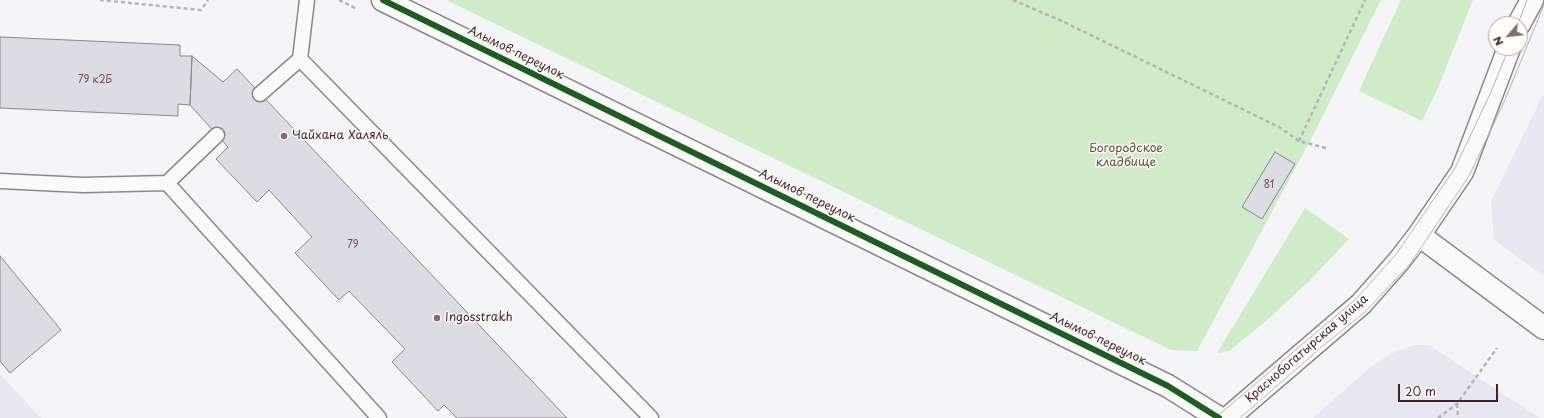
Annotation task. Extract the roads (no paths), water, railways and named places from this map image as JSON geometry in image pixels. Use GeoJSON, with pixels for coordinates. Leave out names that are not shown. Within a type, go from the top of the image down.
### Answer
{"type":"FeatureCollection","features":[{"type":"Feature","properties":{"kind":"street","name":"Алымов переулок"},"geometry":{"type":"LineString","coordinates":[[382,0],[1168,386],[1219,418]]}},
{"type":"Feature","properties":{"kind":"street"},"geometry":{"type":"LineString","coordinates":[[1523,16],[1532,0]]}},
{"type":"Feature","properties":{"kind":"street","name":"Краснобогатырская улица"},"geometry":{"type":"LineString","coordinates":[[1228,418],[1361,304],[1399,261],[1419,235],[1462,172],[1506,56]]}},
{"type":"Feature","properties":{"kind":"street"},"geometry":{"type":"LineString","coordinates":[[1419,235],[1544,328]]}},
{"type":"Feature","properties":{"kind":"lane"},"geometry":{"type":"LineString","coordinates":[[260,94],[300,59],[307,0]]}},
{"type":"Feature","properties":{"kind":"lane"},"geometry":{"type":"LineString","coordinates":[[300,59],[651,418]]}},
{"type":"Feature","properties":{"kind":"lane"},"geometry":{"type":"LineString","coordinates":[[0,181],[83,185],[167,183],[217,135]]}},
{"type":"Feature","properties":{"kind":"lane"},"geometry":{"type":"LineString","coordinates":[[167,183],[379,418]]}},
{"type":"Feature","properties":{"kind":"tram line"},"geometry":{"type":"LineString","coordinates":[[1521,16],[1527,0]]}},
{"type":"Feature","properties":{"kind":"tram line"},"geometry":{"type":"LineString","coordinates":[[1240,418],[1366,311],[1410,264],[1469,176],[1504,102],[1544,5]]}},
{"type":"Feature","properties":{"kind":"tram line"},"geometry":{"type":"LineString","coordinates":[[1215,418],[1356,299],[1397,253],[1455,168],[1490,94],[1506,56]]}},
{"type":"Feature","properties":{"kind":"place","name":"Чайхана Халяль"},"geometry":{"type":"Point","coordinates":[284,136]}},
{"type":"Feature","properties":{"kind":"place","name":"Ingosstrakh"},"geometry":{"type":"Point","coordinates":[437,318]}},
{"type":"Feature","properties":{"kind":"park label","name":"Богородское кладбище"},"geometry":{"type":"Point","coordinates":[1126,156]}}]}
